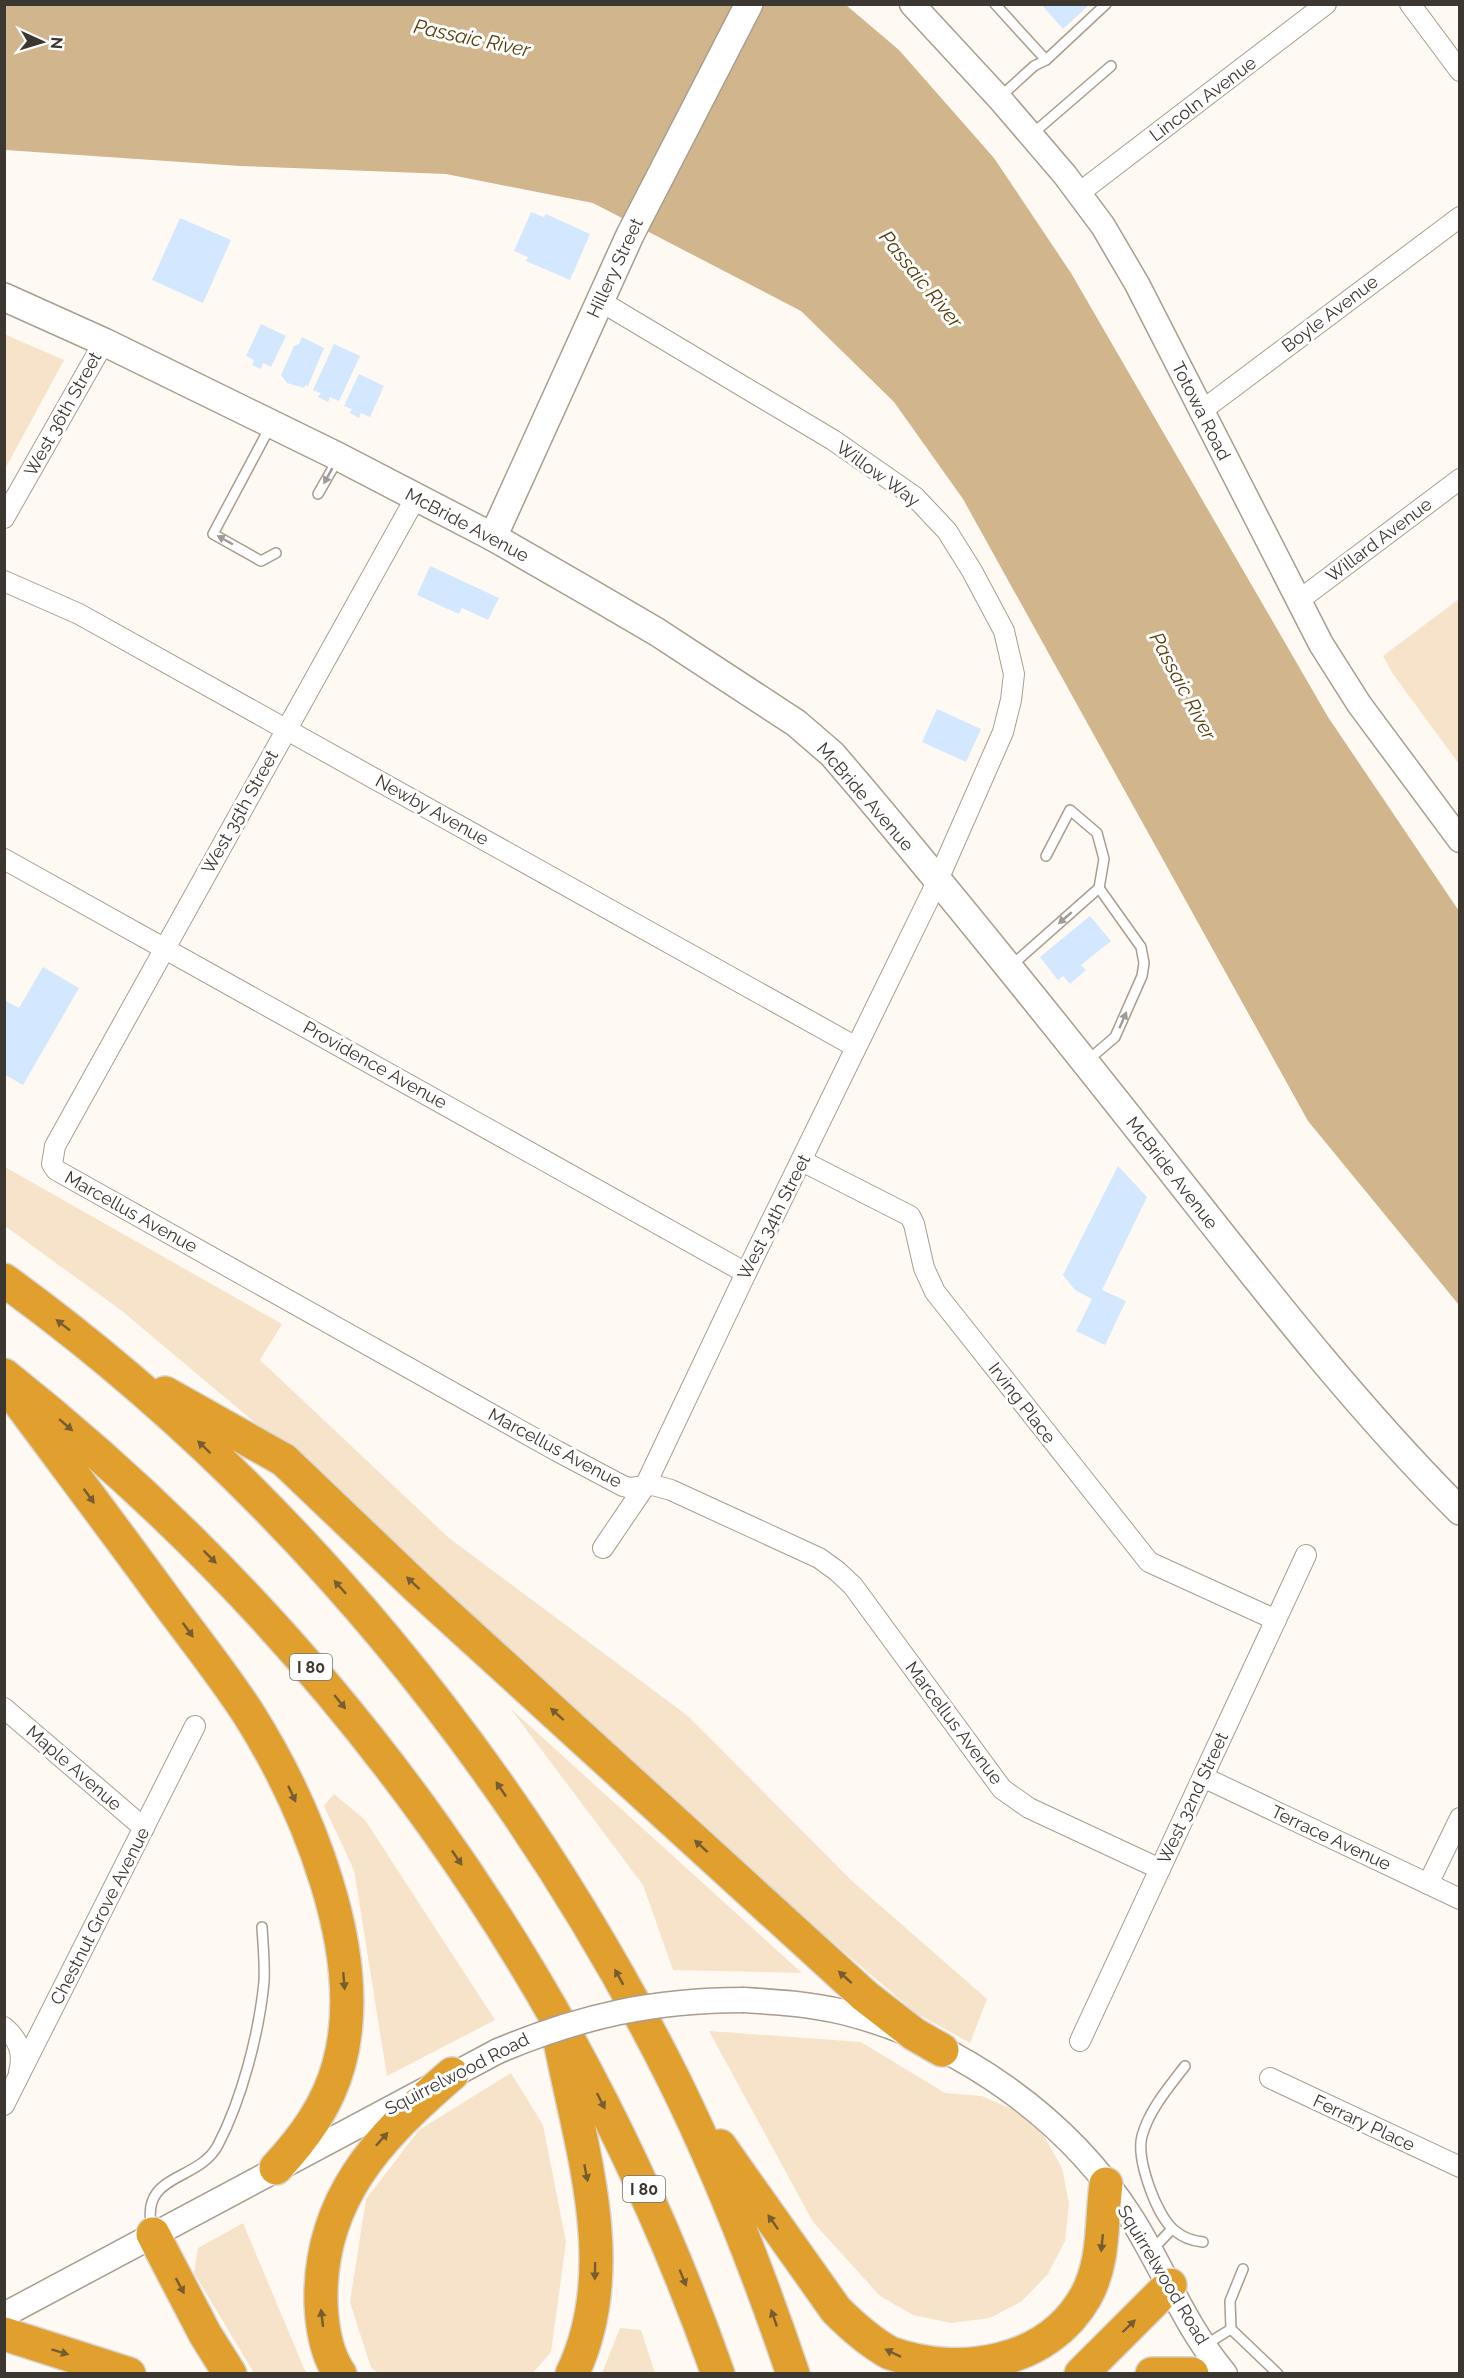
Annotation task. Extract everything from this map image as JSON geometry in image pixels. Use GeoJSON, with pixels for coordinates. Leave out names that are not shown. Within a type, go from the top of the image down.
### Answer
{"type":"FeatureCollection","features":[{"type":"Feature","properties":{"kind":"highway"},"geometry":{"type":"LineString","coordinates":[[4,1280],[108,1362],[197,1440],[303,1546],[448,1716],[492,1776],[574,1900],[628,1993],[676,2084],[742,2235],[793,2373]]}},
{"type":"Feature","properties":{"kind":"highway"},"geometry":{"type":"LineString","coordinates":[[108,1362],[284,1460],[418,1588],[865,1996],[914,2034],[942,2050]]}},
{"type":"Feature","properties":{"kind":"highway","name":"I 80"},"geometry":{"type":"LineString","coordinates":[[4,1375],[97,1451],[174,1521],[285,1636],[410,1792],[501,1924],[554,2012],[640,2182],[694,2307],[718,2373]]}},
{"type":"Feature","properties":{"kind":"highway"},"geometry":{"type":"LineString","coordinates":[[4,1382],[248,1713],[291,1792],[325,1877],[335,1915],[345,1984],[344,2039],[339,2065],[315,2118],[298,2145],[276,2168]]}},
{"type":"Feature","properties":{"kind":"highway"},"geometry":{"type":"LineString","coordinates":[[554,2012],[594,2212],[594,2300],[584,2350],[572,2373]]}},
{"type":"Feature","properties":{"kind":"highway"},"geometry":{"type":"LineString","coordinates":[[340,2373],[327,2344],[321,2316],[320,2287],[331,2228],[342,2198],[374,2148],[417,2104],[452,2074]]}},
{"type":"Feature","properties":{"kind":"highway"},"geometry":{"type":"LineString","coordinates":[[676,2084],[836,2310],[854,2328],[881,2347],[928,2366],[969,2369],[989,2367],[1028,2353],[1062,2329],[1075,2313],[1095,2276],[1100,2256],[1106,2184]]}},
{"type":"Feature","properties":{"kind":"highway"},"geometry":{"type":"LineString","coordinates":[[153,2234],[205,2334],[230,2373]]}},
{"type":"Feature","properties":{"kind":"highway"},"geometry":{"type":"LineString","coordinates":[[1081,2373],[1170,2285]]}},
{"type":"Feature","properties":{"kind":"highway"},"geometry":{"type":"LineString","coordinates":[[4,2334],[129,2373]]}},
{"type":"Feature","properties":{"kind":"highway"},"geometry":{"type":"LineString","coordinates":[[1152,2373],[1198,2360]]}},
{"type":"Feature","properties":{"kind":"main road","name":"Hillery Street"},"geometry":{"type":"LineString","coordinates":[[493,537],[630,235],[749,4]]}},
{"type":"Feature","properties":{"kind":"main road","name":"McBride Avenue"},"geometry":{"type":"LineString","coordinates":[[4,297],[104,342],[272,423],[493,537],[657,632],[796,723],[832,754],[1085,1062],[1247,1269],[1405,1454],[1460,1511]]}},
{"type":"Feature","properties":{"kind":"street","name":"Totowa Road"},"geometry":{"type":"LineString","coordinates":[[912,4],[1031,135],[1103,226],[1137,284],[1298,601],[1359,704],[1460,840]]}},
{"type":"Feature","properties":{"kind":"street","name":"Lincoln Avenue"},"geometry":{"type":"LineString","coordinates":[[1079,193],[1326,4]]}},
{"type":"Feature","properties":{"kind":"street"},"geometry":{"type":"LineString","coordinates":[[1410,4],[1460,71]]}},
{"type":"Feature","properties":{"kind":"street","name":"Boyle Avenue"},"geometry":{"type":"LineString","coordinates":[[1200,412],[1460,217]]}},
{"type":"Feature","properties":{"kind":"street","name":"Willow Way"},"geometry":{"type":"LineString","coordinates":[[600,301],[833,440],[915,497],[947,531],[972,571],[1004,631],[1014,675],[1003,732],[937,882]]}},
{"type":"Feature","properties":{"kind":"street","name":"West 36th Street"},"geometry":{"type":"LineString","coordinates":[[4,519],[104,342]]}},
{"type":"Feature","properties":{"kind":"street","name":"Willard Avenue"},"geometry":{"type":"LineString","coordinates":[[1298,601],[1460,479]]}},
{"type":"Feature","properties":{"kind":"street","name":"West 35th Street"},"geometry":{"type":"LineString","coordinates":[[65,1128],[416,497]]}},
{"type":"Feature","properties":{"kind":"street","name":"Newby Avenue"},"geometry":{"type":"LineString","coordinates":[[4,581],[79,614],[856,1047]]}},
{"type":"Feature","properties":{"kind":"street","name":"Providence Avenue"},"geometry":{"type":"LineString","coordinates":[[4,859],[746,1273]]}},
{"type":"Feature","properties":{"kind":"street","name":"West 34th Street"},"geometry":{"type":"LineString","coordinates":[[603,1548],[645,1486],[937,882]]}},
{"type":"Feature","properties":{"kind":"street","name":"Marcellus Avenue"},"geometry":{"type":"LineString","coordinates":[[65,1128],[52,1156],[56,1170],[623,1486],[653,1485],[671,1490],[819,1558],[853,1586],[1002,1789],[1029,1808],[1160,1869]]}},
{"type":"Feature","properties":{"kind":"street","name":"Irving Place"},"geometry":{"type":"LineString","coordinates":[[802,1161],[910,1216],[924,1268],[935,1292],[1149,1562],[1276,1620]]}},
{"type":"Feature","properties":{"kind":"street","name":"West 32nd Street"},"geometry":{"type":"LineString","coordinates":[[1080,2041],[1306,1555]]}},
{"type":"Feature","properties":{"kind":"street","name":"Maple Avenue"},"geometry":{"type":"LineString","coordinates":[[4,1708],[144,1828]]}},
{"type":"Feature","properties":{"kind":"street","name":"Chestnut Grove Avenue"},"geometry":{"type":"LineString","coordinates":[[8,2098],[195,1726]]}},
{"type":"Feature","properties":{"kind":"street","name":"Terrace Avenue"},"geometry":{"type":"LineString","coordinates":[[1203,1777],[1460,1899]]}},
{"type":"Feature","properties":{"kind":"street"},"geometry":{"type":"LineString","coordinates":[[1428,1884],[1460,1818]]}},
{"type":"Feature","properties":{"kind":"street","name":"Squirrelwood Road"},"geometry":{"type":"LineString","coordinates":[[4,2315],[452,2074],[539,2033],[626,2008],[669,2002],[744,2000],[799,2004],[843,2013],[899,2031],[942,2050],[990,2078],[1033,2109],[1059,2132],[1106,2184],[1151,2251],[1170,2285],[1198,2360],[1225,2373]]}},
{"type":"Feature","properties":{"kind":"street"},"geometry":{"type":"LineString","coordinates":[[4,2027],[19,2044],[22,2057],[8,2098]]}},
{"type":"Feature","properties":{"kind":"street","name":"Ferrary Place"},"geometry":{"type":"LineString","coordinates":[[1269,2078],[1460,2167]]}},
{"type":"Feature","properties":{"kind":"lane"},"geometry":{"type":"LineString","coordinates":[[995,4],[1046,60]]}},
{"type":"Feature","properties":{"kind":"lane"},"geometry":{"type":"LineString","coordinates":[[999,98],[1034,66],[1046,60],[1106,4]]}},
{"type":"Feature","properties":{"kind":"lane"},"geometry":{"type":"LineString","coordinates":[[1031,135],[1111,66]]}},
{"type":"Feature","properties":{"kind":"lane"},"geometry":{"type":"LineString","coordinates":[[272,423],[213,534],[261,561],[276,553]]}},
{"type":"Feature","properties":{"kind":"lane"},"geometry":{"type":"LineString","coordinates":[[318,494],[339,457]]}},
{"type":"Feature","properties":{"kind":"lane"},"geometry":{"type":"LineString","coordinates":[[1008,968],[1099,888],[1104,875],[1104,859],[1097,833],[1070,810],[1046,856]]}},
{"type":"Feature","properties":{"kind":"lane"},"geometry":{"type":"LineString","coordinates":[[1085,1062],[1115,1037],[1143,976],[1144,963],[1141,947],[1099,888]]}},
{"type":"Feature","properties":{"kind":"lane"},"geometry":{"type":"LineString","coordinates":[[153,2234],[149,2215],[152,2196],[166,2183],[206,2161],[218,2145],[250,2063],[264,1982],[262,1927]]}},
{"type":"Feature","properties":{"kind":"lane"},"geometry":{"type":"LineString","coordinates":[[1185,2066],[1157,2105],[1148,2123],[1141,2145],[1141,2153],[1153,2195],[1172,2229],[1185,2237],[1203,2242]]}},
{"type":"Feature","properties":{"kind":"lane"},"geometry":{"type":"LineString","coordinates":[[1151,2251],[1172,2229]]}},
{"type":"Feature","properties":{"kind":"lane"},"geometry":{"type":"LineString","coordinates":[[1243,2269],[1230,2301],[1231,2329],[1278,2373]]}},
{"type":"Feature","properties":{"kind":"lane"},"geometry":{"type":"LineString","coordinates":[[1198,2360],[1231,2329]]}},
{"type":"Feature","properties":{"kind":"shaded area"},"geometry":{"type":"Polygon","coordinates":[[[4,334],[64,360],[5,469],[4,469],[4,334]]]}},
{"type":"Feature","properties":{"kind":"shaded area"},"geometry":{"type":"Polygon","coordinates":[[[1459,599],[1459,764],[1393,674],[1383,656],[1459,599]]]}},
{"type":"Feature","properties":{"kind":"shaded area"},"geometry":{"type":"Polygon","coordinates":[[[5,1167],[282,1324],[260,1360],[449,1538],[688,1716],[852,1881],[987,1999],[970,2043],[916,2013],[771,1890],[321,1478],[122,1311],[5,1226],[5,1167]]]}},
{"type":"Feature","properties":{"kind":"shaded area"},"geometry":{"type":"Polygon","coordinates":[[[510,1708],[802,1973],[673,1970],[643,1885],[510,1708]]]}},
{"type":"Feature","properties":{"kind":"shaded area"},"geometry":{"type":"Polygon","coordinates":[[[334,1794],[365,1820],[495,2020],[387,2076],[354,1870],[324,1806],[334,1794]]]}},
{"type":"Feature","properties":{"kind":"shaded area"},"geometry":{"type":"Polygon","coordinates":[[[709,2031],[861,2042],[945,2093],[982,2096],[1016,2111],[1044,2136],[1062,2168],[1069,2204],[1065,2241],[1048,2274],[1022,2301],[990,2318],[951,2323],[913,2315],[880,2296],[813,2222],[709,2031]]]}},
{"type":"Feature","properties":{"kind":"shaded area"},"geometry":{"type":"Polygon","coordinates":[[[511,2073],[543,2125],[566,2242],[551,2352],[533,2373],[379,2373],[371,2368],[350,2302],[366,2199],[419,2130],[511,2073]]]}},
{"type":"Feature","properties":{"kind":"shaded area"},"geometry":{"type":"Polygon","coordinates":[[[243,2223],[306,2373],[254,2373],[194,2273],[198,2248],[243,2223]]]}},
{"type":"Feature","properties":{"kind":"shaded area"},"geometry":{"type":"Polygon","coordinates":[[[620,2328],[641,2330],[655,2373],[602,2373],[620,2328]]]}},
{"type":"Feature","properties":{"kind":"water","name":"Passaic River"},"geometry":{"type":"Polygon","coordinates":[[[4,5],[846,5],[899,50],[994,158],[1071,273],[1328,717],[1459,911],[1459,1305],[1308,1121],[963,499],[894,402],[801,311],[593,203],[446,174],[240,166],[5,150],[4,5]]]}},
{"type":"Feature","properties":{"kind":"building"},"geometry":{"type":"Polygon","coordinates":[[[1041,4],[1090,4],[1063,29],[1041,4]]]}},
{"type":"Feature","properties":{"kind":"building"},"geometry":{"type":"Polygon","coordinates":[[[531,212],[544,217],[546,214],[590,234],[570,280],[526,261],[528,257],[514,251],[531,212]]]}},
{"type":"Feature","properties":{"kind":"building"},"geometry":{"type":"Polygon","coordinates":[[[180,218],[231,240],[203,303],[152,280],[180,218]]]}},
{"type":"Feature","properties":{"kind":"building"},"geometry":{"type":"Polygon","coordinates":[[[261,324],[286,336],[271,367],[263,363],[261,369],[252,365],[254,360],[246,356],[261,324]]]}},
{"type":"Feature","properties":{"kind":"building"},"geometry":{"type":"Polygon","coordinates":[[[302,337],[324,348],[308,386],[305,385],[304,388],[287,383],[281,375],[294,346],[299,344],[302,337]]]}},
{"type":"Feature","properties":{"kind":"building"},"geometry":{"type":"Polygon","coordinates":[[[334,344],[360,356],[339,401],[330,397],[328,402],[318,397],[321,393],[313,390],[334,344]]]}},
{"type":"Feature","properties":{"kind":"building"},"geometry":{"type":"Polygon","coordinates":[[[359,374],[384,386],[370,417],[361,413],[359,418],[350,413],[352,409],[344,406],[359,374]]]}},
{"type":"Feature","properties":{"kind":"building"},"geometry":{"type":"Polygon","coordinates":[[[430,566],[499,598],[488,620],[462,608],[459,614],[417,595],[430,566]]]}},
{"type":"Feature","properties":{"kind":"building"},"geometry":{"type":"Polygon","coordinates":[[[937,709],[981,729],[966,762],[922,742],[937,709]]]}},
{"type":"Feature","properties":{"kind":"building"},"geometry":{"type":"Polygon","coordinates":[[[1090,916],[1111,941],[1081,965],[1086,970],[1070,984],[1063,976],[1058,980],[1040,957],[1090,916]]]}},
{"type":"Feature","properties":{"kind":"building"},"geometry":{"type":"Polygon","coordinates":[[[43,967],[79,988],[23,1085],[4,1074],[4,1000],[19,1008],[43,967]]]}},
{"type":"Feature","properties":{"kind":"building"},"geometry":{"type":"Polygon","coordinates":[[[1118,1166],[1147,1197],[1102,1290],[1126,1301],[1105,1345],[1076,1331],[1092,1299],[1075,1290],[1063,1275],[1118,1166]]]}}]}
